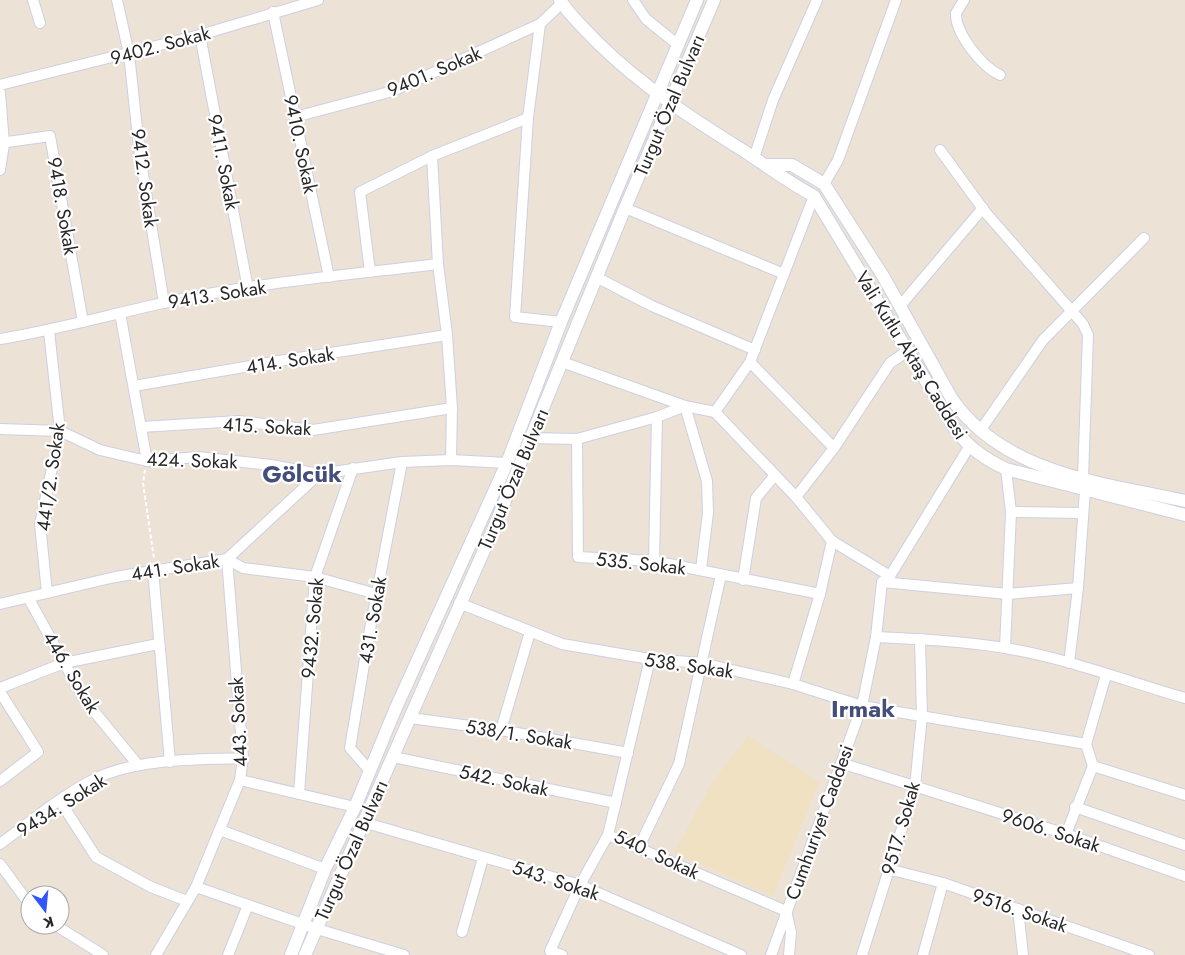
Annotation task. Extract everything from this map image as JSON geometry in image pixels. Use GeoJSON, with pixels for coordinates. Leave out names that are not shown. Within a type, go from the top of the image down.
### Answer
{"type":"FeatureCollection","features":[{"type":"Feature","properties":{"kind":"street"},"geometry":{"type":"LineString","coordinates":[[33,0],[40,23]]}},
{"type":"Feature","properties":{"kind":"street","name":"9412. Sokak"},"geometry":{"type":"LineString","coordinates":[[117,0],[129,54],[140,156],[164,303]]}},
{"type":"Feature","properties":{"kind":"street","name":"9402. Sokak"},"geometry":{"type":"LineString","coordinates":[[0,85],[129,54],[318,0]]}},
{"type":"Feature","properties":{"kind":"street"},"geometry":{"type":"LineString","coordinates":[[633,0],[646,19],[677,44]]}},
{"type":"Feature","properties":{"kind":"street","name":"Turgut Özal Bulvarı"},"geometry":{"type":"LineString","coordinates":[[291,955],[325,869],[355,807],[395,710],[507,463],[561,322],[697,0]]}},
{"type":"Feature","properties":{"kind":"street","name":"Turgut Özal Bulvarı"},"geometry":{"type":"LineString","coordinates":[[306,955],[316,929],[366,823],[493,530],[596,278],[714,0]]}},
{"type":"Feature","properties":{"kind":"street"},"geometry":{"type":"LineString","coordinates":[[759,161],[773,100],[817,0]]}},
{"type":"Feature","properties":{"kind":"street"},"geometry":{"type":"LineString","coordinates":[[824,184],[838,160],[896,0]]}},
{"type":"Feature","properties":{"kind":"street"},"geometry":{"type":"LineString","coordinates":[[964,0],[956,12],[960,33],[992,72],[1000,75]]}},
{"type":"Feature","properties":{"kind":"street"},"geometry":{"type":"LineString","coordinates":[[561,1],[580,25],[612,56],[670,104],[759,161],[784,180],[814,196],[750,362],[715,412]]}},
{"type":"Feature","properties":{"kind":"street","name":"9401. Sokak"},"geometry":{"type":"LineString","coordinates":[[296,117],[393,91],[540,24],[561,1]]}},
{"type":"Feature","properties":{"kind":"street","name":"9410. Sokak"},"geometry":{"type":"LineString","coordinates":[[273,12],[329,277]]}},
{"type":"Feature","properties":{"kind":"street"},"geometry":{"type":"LineString","coordinates":[[540,24],[528,118],[515,317],[561,322]]}},
{"type":"Feature","properties":{"kind":"street","name":"9411. Sokak"},"geometry":{"type":"LineString","coordinates":[[200,35],[248,289]]}},
{"type":"Feature","properties":{"kind":"street"},"geometry":{"type":"LineString","coordinates":[[0,93],[2,143],[0,170]]}},
{"type":"Feature","properties":{"kind":"street"},"geometry":{"type":"LineString","coordinates":[[370,272],[360,192],[432,156],[528,118]]}},
{"type":"Feature","properties":{"kind":"street","name":"9418. Sokak"},"geometry":{"type":"LineString","coordinates":[[2,143],[50,136],[83,322]]}},
{"type":"Feature","properties":{"kind":"street"},"geometry":{"type":"LineString","coordinates":[[940,150],[983,208],[1084,324],[1088,335],[1083,513],[1078,588],[1069,663]]}},
{"type":"Feature","properties":{"kind":"street"},"geometry":{"type":"LineString","coordinates":[[432,156],[438,264],[447,336],[452,408],[451,460]]}},
{"type":"Feature","properties":{"kind":"street","name":"Vali Kutlu Aktaş Caddesi"},"geometry":{"type":"LineString","coordinates":[[759,161],[792,165],[824,184],[900,306],[952,399],[964,416],[980,431],[1010,452],[1084,484],[1185,515]]}},
{"type":"Feature","properties":{"kind":"street","name":"Vali Kutlu Aktaş Caddesi"},"geometry":{"type":"LineString","coordinates":[[814,196],[909,350],[955,429],[969,447],[989,461],[1006,469],[1185,502]]}},
{"type":"Feature","properties":{"kind":"street"},"geometry":{"type":"LineString","coordinates":[[626,208],[784,274]]}},
{"type":"Feature","properties":{"kind":"street"},"geometry":{"type":"LineString","coordinates":[[900,306],[983,208]]}},
{"type":"Feature","properties":{"kind":"street"},"geometry":{"type":"LineString","coordinates":[[969,447],[1043,340],[1144,238]]}},
{"type":"Feature","properties":{"kind":"street","name":"9413. Sokak"},"geometry":{"type":"LineString","coordinates":[[0,339],[49,331],[164,303],[329,277],[438,264]]}},
{"type":"Feature","properties":{"kind":"street"},"geometry":{"type":"LineString","coordinates":[[596,278],[652,306],[755,350]]}},
{"type":"Feature","properties":{"kind":"street"},"geometry":{"type":"LineString","coordinates":[[120,313],[147,461]]}},
{"type":"Feature","properties":{"kind":"street","name":"441/2. Sokak"},"geometry":{"type":"LineString","coordinates":[[46,593],[40,524],[60,430],[49,331]]}},
{"type":"Feature","properties":{"kind":"street","name":"414. Sokak"},"geometry":{"type":"LineString","coordinates":[[134,386],[279,361],[447,336]]}},
{"type":"Feature","properties":{"kind":"street"},"geometry":{"type":"LineString","coordinates":[[796,497],[834,448],[890,363],[909,350]]}},
{"type":"Feature","properties":{"kind":"street"},"geometry":{"type":"LineString","coordinates":[[562,362],[685,406],[715,412],[796,497],[832,541],[886,579],[1008,594],[1078,588]]}},
{"type":"Feature","properties":{"kind":"street"},"geometry":{"type":"LineString","coordinates":[[750,362],[834,448]]}},
{"type":"Feature","properties":{"kind":"street"},"geometry":{"type":"LineString","coordinates":[[530,438],[577,439],[657,417],[685,406]]}},
{"type":"Feature","properties":{"kind":"street"},"geometry":{"type":"LineString","coordinates":[[685,406],[707,481],[708,513],[701,569]]}},
{"type":"Feature","properties":{"kind":"street","name":"415. Sokak"},"geometry":{"type":"LineString","coordinates":[[140,427],[240,421],[314,430],[452,408]]}},
{"type":"Feature","properties":{"kind":"street"},"geometry":{"type":"LineString","coordinates":[[654,561],[657,417]]}},
{"type":"Feature","properties":{"kind":"street","name":"424. Sokak"},"geometry":{"type":"LineString","coordinates":[[0,429],[60,430],[100,450],[147,461],[198,457],[271,465],[319,474],[402,462],[451,460],[507,463]]}},
{"type":"Feature","properties":{"kind":"street","name":"535. Sokak"},"geometry":{"type":"LineString","coordinates":[[577,439],[578,557],[654,561],[820,594]]}},
{"type":"Feature","properties":{"kind":"street","name":"Cumhuriyet Caddesi"},"geometry":{"type":"LineString","coordinates":[[771,955],[862,706],[886,579],[969,447]]}},
{"type":"Feature","properties":{"kind":"street","name":"431. Sokak"},"geometry":{"type":"LineString","coordinates":[[370,771],[350,748],[376,594],[402,462]]}},
{"type":"Feature","properties":{"kind":"street","name":"9432. Sokak"},"geometry":{"type":"LineString","coordinates":[[298,794],[315,577],[353,468]]}},
{"type":"Feature","properties":{"kind":"street"},"geometry":{"type":"LineString","coordinates":[[1005,648],[1011,512],[1006,469]]}},
{"type":"Feature","properties":{"kind":"street","name":"441. Sokak"},"geometry":{"type":"LineString","coordinates":[[0,604],[153,570],[227,559],[319,474]]}},
{"type":"Feature","properties":{"kind":"street"},"geometry":{"type":"LineString","coordinates":[[743,580],[756,498],[775,475]]}},
{"type":"Feature","properties":{"kind":"street"},"geometry":{"type":"LineString","coordinates":[[1011,512],[1083,513]]}},
{"type":"Feature","properties":{"kind":"street"},"geometry":{"type":"LineString","coordinates":[[793,684],[820,594],[832,541]]}},
{"type":"Feature","properties":{"kind":"street"},"geometry":{"type":"LineString","coordinates":[[227,559],[242,568],[315,577],[376,594]]}},
{"type":"Feature","properties":{"kind":"street","name":"443. Sokak"},"geometry":{"type":"LineString","coordinates":[[156,955],[186,901],[196,887],[240,780],[243,758],[227,559]]}},
{"type":"Feature","properties":{"kind":"street"},"geometry":{"type":"LineString","coordinates":[[153,570],[158,644],[170,762]]}},
{"type":"Feature","properties":{"kind":"street"},"geometry":{"type":"LineString","coordinates":[[638,848],[679,764],[721,575]]}},
{"type":"Feature","properties":{"kind":"street","name":"446. Sokak"},"geometry":{"type":"LineString","coordinates":[[29,599],[84,699],[138,765]]}},
{"type":"Feature","properties":{"kind":"street","name":"538. Sokak"},"geometry":{"type":"LineString","coordinates":[[460,603],[562,644],[650,659],[702,664],[793,684],[862,706],[1086,744]]}},
{"type":"Feature","properties":{"kind":"street"},"geometry":{"type":"LineString","coordinates":[[501,730],[530,632]]}},
{"type":"Feature","properties":{"kind":"street"},"geometry":{"type":"LineString","coordinates":[[876,637],[920,639],[1005,648],[1069,663],[1185,698]]}},
{"type":"Feature","properties":{"kind":"street","name":"9517. Sokak"},"geometry":{"type":"LineString","coordinates":[[862,955],[915,787],[922,716],[920,639]]}},
{"type":"Feature","properties":{"kind":"street"},"geometry":{"type":"LineString","coordinates":[[0,780],[38,752],[0,690],[64,663],[158,644]]}},
{"type":"Feature","properties":{"kind":"street","name":"540. Sokak"},"geometry":{"type":"LineString","coordinates":[[650,659],[608,835],[786,911]]}},
{"type":"Feature","properties":{"kind":"street"},"geometry":{"type":"LineString","coordinates":[[1066,834],[1075,807],[1093,766],[1086,744],[1106,675]]}},
{"type":"Feature","properties":{"kind":"street","name":"538/1. Sokak"},"geometry":{"type":"LineString","coordinates":[[410,718],[501,730],[628,753]]}},
{"type":"Feature","properties":{"kind":"street","name":"542. Sokak"},"geometry":{"type":"LineString","coordinates":[[393,757],[616,802]]}},
{"type":"Feature","properties":{"kind":"street","name":"9434. Sokak"},"geometry":{"type":"LineString","coordinates":[[0,844],[60,801],[105,774],[138,765],[243,758]]}},
{"type":"Feature","properties":{"kind":"street","name":"9606. Sokak"},"geometry":{"type":"LineString","coordinates":[[841,763],[1066,834],[1185,876]]}},
{"type":"Feature","properties":{"kind":"street"},"geometry":{"type":"LineString","coordinates":[[1093,766],[1185,795]]}},
{"type":"Feature","properties":{"kind":"street"},"geometry":{"type":"LineString","coordinates":[[240,780],[355,807]]}},
{"type":"Feature","properties":{"kind":"street"},"geometry":{"type":"LineString","coordinates":[[60,801],[96,856],[151,887],[186,901]]}},
{"type":"Feature","properties":{"kind":"street"},"geometry":{"type":"LineString","coordinates":[[1075,807],[1185,846]]}},
{"type":"Feature","properties":{"kind":"street","name":"543. Sokak"},"geometry":{"type":"LineString","coordinates":[[366,823],[580,884],[741,955]]}},
{"type":"Feature","properties":{"kind":"street"},"geometry":{"type":"LineString","coordinates":[[220,830],[325,869]]}},
{"type":"Feature","properties":{"kind":"street"},"geometry":{"type":"LineString","coordinates":[[562,955],[550,953],[580,884],[608,835]]}},
{"type":"Feature","properties":{"kind":"street"},"geometry":{"type":"LineString","coordinates":[[462,932],[484,858]]}},
{"type":"Feature","properties":{"kind":"street"},"geometry":{"type":"LineString","coordinates":[[0,864],[20,891]]}},
{"type":"Feature","properties":{"kind":"street","name":"9516. Sokak"},"geometry":{"type":"LineString","coordinates":[[888,869],[943,883],[1148,955]]}},
{"type":"Feature","properties":{"kind":"street"},"geometry":{"type":"LineString","coordinates":[[922,955],[943,883]]}},
{"type":"Feature","properties":{"kind":"street"},"geometry":{"type":"LineString","coordinates":[[196,887],[248,904],[369,950],[404,955]]}},
{"type":"Feature","properties":{"kind":"street"},"geometry":{"type":"LineString","coordinates":[[228,955],[248,904]]}},
{"type":"Feature","properties":{"kind":"street"},"geometry":{"type":"LineString","coordinates":[[1018,909],[1022,955]]}},
{"type":"Feature","properties":{"kind":"street"},"geometry":{"type":"LineString","coordinates":[[786,911],[791,932],[789,955]]}},
{"type":"Feature","properties":{"kind":"street"},"geometry":{"type":"LineString","coordinates":[[70,934],[103,955]]}},
{"type":"Feature","properties":{"kind":"path"},"geometry":{"type":"LineString","coordinates":[[147,461],[143,483],[154,551],[153,570]]}},
{"type":"Feature","properties":{"kind":"shaded area"},"geometry":{"type":"Polygon","coordinates":[[[748,736],[819,782],[773,896],[674,853],[712,783],[748,736]]]}},
{"type":"Feature","properties":{"kind":"district","name":"Gölcük"},"geometry":{"type":"Point","coordinates":[302,474]}},
{"type":"Feature","properties":{"kind":"district","name":"Irmak"},"geometry":{"type":"Point","coordinates":[863,709]}}]}
